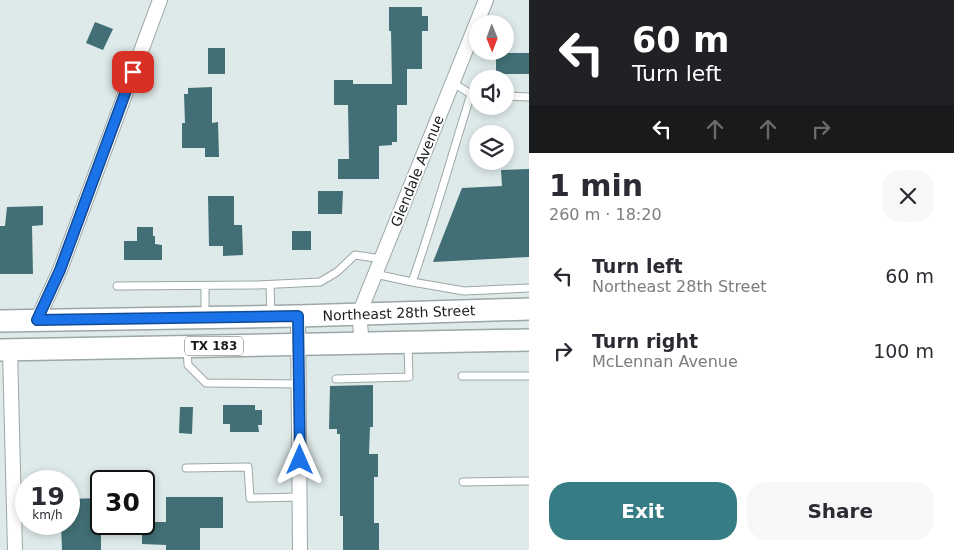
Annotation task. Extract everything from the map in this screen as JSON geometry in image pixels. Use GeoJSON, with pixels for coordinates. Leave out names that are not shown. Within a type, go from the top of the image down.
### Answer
{"type":"FeatureCollection","features":[{"type":"Feature","properties":{"kind":"main road","name":"Northeast 28th Street"},"geometry":{"type":"LineString","coordinates":[[0,321],[359,314],[464,301],[529,309]]}},
{"type":"Feature","properties":{"kind":"main road"},"geometry":{"type":"LineString","coordinates":[[3,346],[32,332],[37,320]]}},
{"type":"Feature","properties":{"kind":"main road","name":"Northeast 28th Street"},"geometry":{"type":"LineString","coordinates":[[3,346],[187,347],[529,340]]}},
{"type":"Feature","properties":{"kind":"street"},"geometry":{"type":"LineString","coordinates":[[37,320],[60,270],[160,0]]}},
{"type":"Feature","properties":{"kind":"street","name":"Glendale Avenue"},"geometry":{"type":"LineString","coordinates":[[362,344],[359,314],[486,0]]}},
{"type":"Feature","properties":{"kind":"street"},"geometry":{"type":"LineString","coordinates":[[298,316],[300,550]]}},
{"type":"Feature","properties":{"kind":"street"},"geometry":{"type":"LineString","coordinates":[[3,346],[15,550]]}},
{"type":"Feature","properties":{"kind":"lane"},"geometry":{"type":"LineString","coordinates":[[453,83],[469,91]]}},
{"type":"Feature","properties":{"kind":"lane"},"geometry":{"type":"LineString","coordinates":[[514,96],[529,97]]}},
{"type":"Feature","properties":{"kind":"lane"},"geometry":{"type":"LineString","coordinates":[[412,282],[469,109]]}},
{"type":"Feature","properties":{"kind":"lane"},"geometry":{"type":"LineString","coordinates":[[117,286],[270,285],[320,282],[337,272],[355,255],[382,259]]}},
{"type":"Feature","properties":{"kind":"lane"},"geometry":{"type":"LineString","coordinates":[[375,274],[412,282],[464,301],[529,288]]}},
{"type":"Feature","properties":{"kind":"lane"},"geometry":{"type":"LineString","coordinates":[[270,285],[272,317]]}},
{"type":"Feature","properties":{"kind":"lane"},"geometry":{"type":"LineString","coordinates":[[205,286],[205,318]]}},
{"type":"Feature","properties":{"kind":"lane"},"geometry":{"type":"LineString","coordinates":[[336,379],[409,377],[408,343]]}},
{"type":"Feature","properties":{"kind":"lane"},"geometry":{"type":"LineString","coordinates":[[187,347],[188,365],[206,384],[299,384]]}},
{"type":"Feature","properties":{"kind":"lane"},"geometry":{"type":"LineString","coordinates":[[462,376],[529,376]]}},
{"type":"Feature","properties":{"kind":"lane"},"geometry":{"type":"LineString","coordinates":[[186,468],[248,467],[250,498],[300,497]]}},
{"type":"Feature","properties":{"kind":"lane"},"geometry":{"type":"LineString","coordinates":[[463,482],[529,481]]}},
{"type":"Feature","properties":{"kind":"building"},"geometry":{"type":"Polygon","coordinates":[[[389,7],[422,7],[422,16],[428,16],[428,31],[422,31],[422,69],[407,69],[407,105],[397,105],[397,142],[392,142],[392,145],[379,146],[379,179],[338,179],[338,159],[349,159],[348,105],[334,105],[334,80],[353,80],[353,84],[392,84],[389,7]]]}},
{"type":"Feature","properties":{"kind":"building"},"geometry":{"type":"Polygon","coordinates":[[[95,22],[113,29],[103,50],[86,43],[95,22]]]}},
{"type":"Feature","properties":{"kind":"building"},"geometry":{"type":"Polygon","coordinates":[[[208,48],[225,48],[225,74],[208,74],[208,48]]]}},
{"type":"Feature","properties":{"kind":"building"},"geometry":{"type":"Polygon","coordinates":[[[514,53],[529,53],[529,74],[514,74],[514,70],[496,70],[496,60],[514,60],[514,53]]]}},
{"type":"Feature","properties":{"kind":"building"},"geometry":{"type":"Polygon","coordinates":[[[212,87],[212,123],[218,122],[219,157],[205,157],[205,148],[182,148],[182,123],[185,123],[184,94],[188,94],[188,88],[212,87]]]}},
{"type":"Feature","properties":{"kind":"building"},"geometry":{"type":"Polygon","coordinates":[[[529,169],[529,257],[433,262],[462,188],[502,186],[501,170],[529,169]]]}},
{"type":"Feature","properties":{"kind":"building"},"geometry":{"type":"Polygon","coordinates":[[[318,191],[343,191],[342,214],[318,214],[318,191]]]}},
{"type":"Feature","properties":{"kind":"building"},"geometry":{"type":"Polygon","coordinates":[[[208,196],[234,196],[234,225],[242,225],[243,255],[223,256],[223,246],[209,246],[208,196]]]}},
{"type":"Feature","properties":{"kind":"building"},"geometry":{"type":"Polygon","coordinates":[[[43,206],[43,225],[32,226],[33,274],[0,274],[0,226],[5,226],[7,207],[43,206]]]}},
{"type":"Feature","properties":{"kind":"building"},"geometry":{"type":"Polygon","coordinates":[[[137,227],[153,227],[155,244],[162,245],[162,260],[124,260],[124,241],[137,241],[137,227]]]}},
{"type":"Feature","properties":{"kind":"building"},"geometry":{"type":"Polygon","coordinates":[[[292,231],[311,231],[311,250],[292,250],[292,231]]]}},
{"type":"Feature","properties":{"kind":"building"},"geometry":{"type":"Polygon","coordinates":[[[373,385],[373,427],[370,427],[369,454],[378,454],[378,477],[374,477],[374,523],[379,523],[379,550],[343,550],[343,516],[340,516],[340,434],[337,434],[337,429],[329,429],[330,386],[373,385]]]}},
{"type":"Feature","properties":{"kind":"building"},"geometry":{"type":"Polygon","coordinates":[[[223,405],[255,405],[255,410],[262,410],[262,425],[258,425],[259,432],[230,432],[230,424],[223,424],[223,405]]]}},
{"type":"Feature","properties":{"kind":"building"},"geometry":{"type":"Polygon","coordinates":[[[180,407],[193,407],[192,434],[179,433],[180,407]]]}},
{"type":"Feature","properties":{"kind":"building"},"geometry":{"type":"Polygon","coordinates":[[[166,497],[223,497],[223,528],[200,528],[200,550],[166,550],[166,545],[142,544],[142,535],[155,535],[155,522],[166,522],[166,497]]]}},
{"type":"Feature","properties":{"kind":"building"},"geometry":{"type":"Polygon","coordinates":[[[90,498],[90,535],[101,535],[101,550],[62,550],[61,535],[80,535],[80,499],[90,498]]]}},
{"type":"Feature","properties":{"kind":"route"},"geometry":{"type":"LineString","coordinates":[[133,72],[60,270],[37,320],[298,316],[300,460]]}}]}
